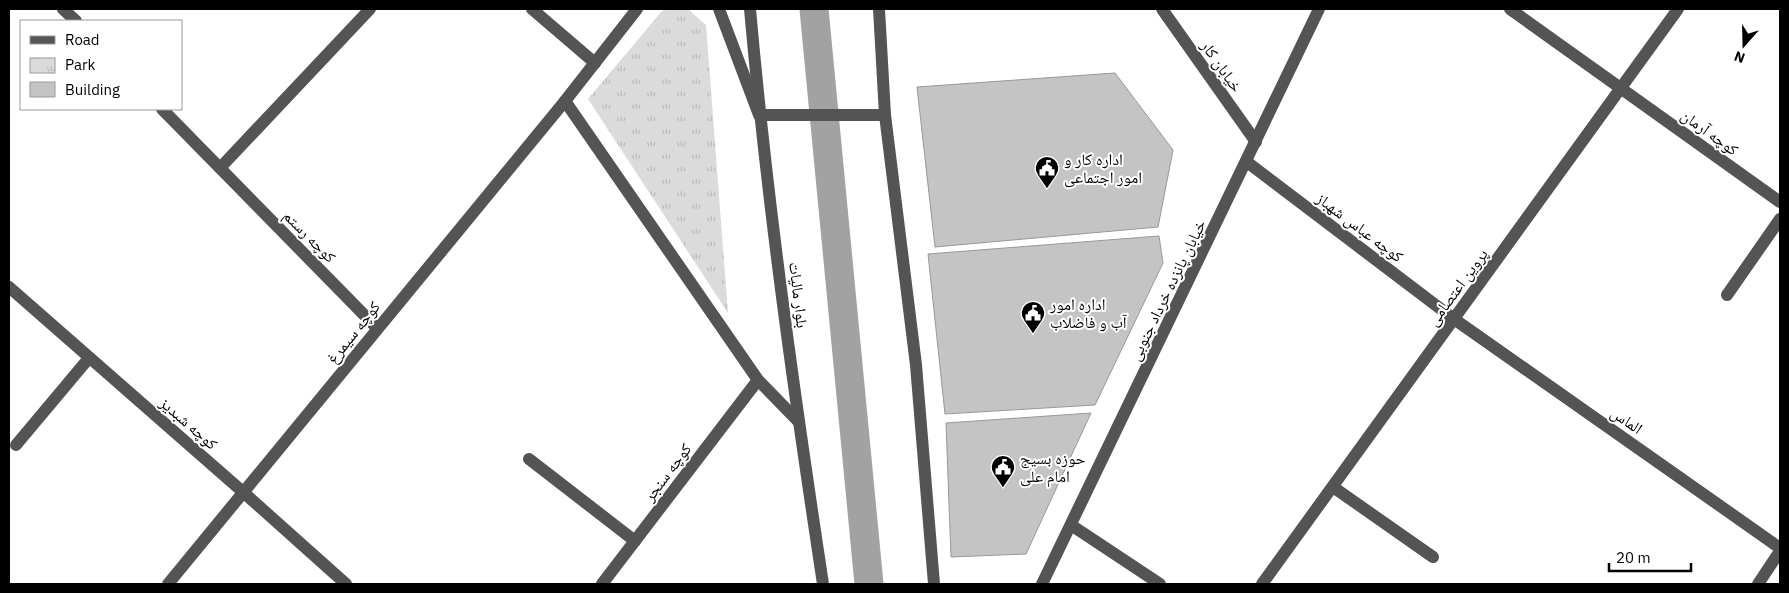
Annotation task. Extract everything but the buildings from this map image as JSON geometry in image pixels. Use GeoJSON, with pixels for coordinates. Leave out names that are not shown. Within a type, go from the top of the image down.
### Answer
{"type":"FeatureCollection","features":[{"type":"Feature","properties":{"kind":"street"},"geometry":{"type":"LineString","coordinates":[[63,9],[75,20]]}},
{"type":"Feature","properties":{"kind":"street"},"geometry":{"type":"LineString","coordinates":[[220,168],[370,9]]}},
{"type":"Feature","properties":{"kind":"street"},"geometry":{"type":"LineString","coordinates":[[532,9],[595,63]]}},
{"type":"Feature","properties":{"kind":"street","name":"کوچه سیمرغ"},"geometry":{"type":"LineString","coordinates":[[168,584],[565,101],[637,9]]}},
{"type":"Feature","properties":{"kind":"street"},"geometry":{"type":"LineString","coordinates":[[718,9],[760,114],[885,115]]}},
{"type":"Feature","properties":{"kind":"street","name":"بلوار مالیات"},"geometry":{"type":"LineString","coordinates":[[750,9],[760,114],[798,421],[823,584]]}},
{"type":"Feature","properties":{"kind":"street"},"geometry":{"type":"LineString","coordinates":[[879,9],[885,115],[916,365],[934,584]]}},
{"type":"Feature","properties":{"kind":"street","name":"خیابان کار"},"geometry":{"type":"LineString","coordinates":[[1162,9],[1256,142]]}},
{"type":"Feature","properties":{"kind":"street","name":"خیابان پانزده خرداد جنوبی"},"geometry":{"type":"LineString","coordinates":[[1042,584],[1247,162],[1319,9]]}},
{"type":"Feature","properties":{"kind":"street","name":"کوچه آرمان"},"geometry":{"type":"LineString","coordinates":[[1510,9],[1780,202]]}},
{"type":"Feature","properties":{"kind":"street","name":"پروین اعتصامی"},"geometry":{"type":"LineString","coordinates":[[1262,584],[1678,9]]}},
{"type":"Feature","properties":{"kind":"street"},"geometry":{"type":"LineString","coordinates":[[565,101],[758,380],[798,421]]}},
{"type":"Feature","properties":{"kind":"street","name":"کوچه رستم"},"geometry":{"type":"LineString","coordinates":[[163,110],[377,328]]}},
{"type":"Feature","properties":{"kind":"street","name":"کوچه عباس شهباز"},"geometry":{"type":"LineString","coordinates":[[1247,162],[1454,319]]}},
{"type":"Feature","properties":{"kind":"street"},"geometry":{"type":"LineString","coordinates":[[1727,294],[1780,219]]}},
{"type":"Feature","properties":{"kind":"street","name":"کوچه شبدیز"},"geometry":{"type":"LineString","coordinates":[[9,287],[346,584]]}},
{"type":"Feature","properties":{"kind":"street","name":"الماس"},"geometry":{"type":"LineString","coordinates":[[1454,319],[1780,549]]}},
{"type":"Feature","properties":{"kind":"street"},"geometry":{"type":"LineString","coordinates":[[16,445],[89,358]]}},
{"type":"Feature","properties":{"kind":"street","name":"کوچه سنجر"},"geometry":{"type":"LineString","coordinates":[[602,584],[758,380]]}},
{"type":"Feature","properties":{"kind":"street"},"geometry":{"type":"LineString","coordinates":[[528,459],[635,541]]}},
{"type":"Feature","properties":{"kind":"street"},"geometry":{"type":"LineString","coordinates":[[1333,487],[1433,557]]}},
{"type":"Feature","properties":{"kind":"street"},"geometry":{"type":"LineString","coordinates":[[1071,525],[1160,584]]}},
{"type":"Feature","properties":{"kind":"street"},"geometry":{"type":"LineString","coordinates":[[1758,584],[1780,549]]}},
{"type":"Feature","properties":{"kind":"green space"},"geometry":{"type":"Polygon","coordinates":[[[688,9],[706,25],[728,313],[588,99],[662,11],[688,9]]]}},
{"type":"Feature","properties":{"kind":"waterway"},"geometry":{"type":"LineString","coordinates":[[814,9],[869,584]]}},
{"type":"Feature","properties":{"kind":"place","name":"اداره کار و امور اجتماعی"},"geometry":{"type":"Point","coordinates":[1047,189]}},
{"type":"Feature","properties":{"kind":"place","name":"اداره امور آب و فاضلاب"},"geometry":{"type":"Point","coordinates":[1033,334]}},
{"type":"Feature","properties":{"kind":"place","name":"حوزه بسیج امام علی"},"geometry":{"type":"Point","coordinates":[1003,488]}}]}
